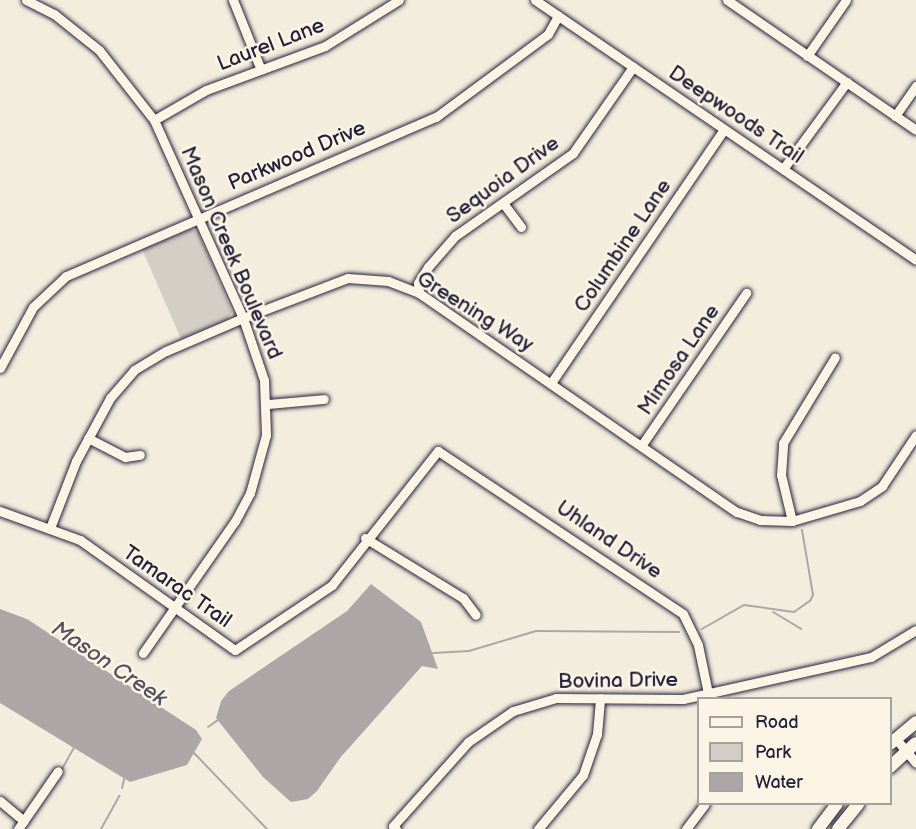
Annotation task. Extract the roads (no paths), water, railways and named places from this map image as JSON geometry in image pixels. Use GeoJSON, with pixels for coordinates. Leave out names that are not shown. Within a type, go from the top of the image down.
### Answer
{"type":"FeatureCollection","features":[{"type":"Feature","properties":{"kind":"main road"},"geometry":{"type":"LineString","coordinates":[[893,742],[916,722]]}},
{"type":"Feature","properties":{"kind":"main road"},"geometry":{"type":"LineString","coordinates":[[892,766],[916,743]]}},
{"type":"Feature","properties":{"kind":"main road"},"geometry":{"type":"LineString","coordinates":[[818,829],[836,805]]}},
{"type":"Feature","properties":{"kind":"main road"},"geometry":{"type":"LineString","coordinates":[[838,829],[857,805]]}},
{"type":"Feature","properties":{"kind":"street","name":"Mason Creek Boulevard"},"geometry":{"type":"LineString","coordinates":[[26,0],[54,14],[99,50],[154,120],[243,318],[261,367],[267,404],[264,449],[250,493],[143,653]]}},
{"type":"Feature","properties":{"kind":"street"},"geometry":{"type":"LineString","coordinates":[[233,0],[261,70]]}},
{"type":"Feature","properties":{"kind":"street","name":"Laurel Lane"},"geometry":{"type":"LineString","coordinates":[[154,120],[206,90],[340,38],[399,0]]}},
{"type":"Feature","properties":{"kind":"street","name":"Deepwoods Trail"},"geometry":{"type":"LineString","coordinates":[[536,0],[916,260]]}},
{"type":"Feature","properties":{"kind":"street"},"geometry":{"type":"LineString","coordinates":[[727,0],[916,130]]}},
{"type":"Feature","properties":{"kind":"street"},"geometry":{"type":"LineString","coordinates":[[807,56],[846,0]]}},
{"type":"Feature","properties":{"kind":"street","name":"Parkwood Drive"},"geometry":{"type":"LineString","coordinates":[[0,369],[33,307],[54,285],[199,217],[436,117],[548,33],[558,16]]}},
{"type":"Feature","properties":{"kind":"street","name":"Sequoia Drive"},"geometry":{"type":"LineString","coordinates":[[419,293],[420,279],[445,245],[573,153],[633,67]]}},
{"type":"Feature","properties":{"kind":"street"},"geometry":{"type":"LineString","coordinates":[[783,169],[847,82]]}},
{"type":"Feature","properties":{"kind":"street"},"geometry":{"type":"LineString","coordinates":[[895,116],[916,86]]}},
{"type":"Feature","properties":{"kind":"street","name":"Columbine Lane"},"geometry":{"type":"LineString","coordinates":[[550,382],[724,129]]}},
{"type":"Feature","properties":{"kind":"street"},"geometry":{"type":"LineString","coordinates":[[503,203],[521,227]]}},
{"type":"Feature","properties":{"kind":"street","name":"Greening Way"},"geometry":{"type":"LineString","coordinates":[[50,528],[88,438],[110,398],[134,370],[166,351],[243,318],[348,278],[388,281],[419,293],[737,512],[760,520],[792,521],[860,501],[882,486],[916,435]]}},
{"type":"Feature","properties":{"kind":"street","name":"Mimosa Lane"},"geometry":{"type":"LineString","coordinates":[[641,446],[746,293]]}},
{"type":"Feature","properties":{"kind":"street"},"geometry":{"type":"LineString","coordinates":[[792,521],[781,475],[783,443],[835,357]]}},
{"type":"Feature","properties":{"kind":"street"},"geometry":{"type":"LineString","coordinates":[[267,404],[324,399]]}},
{"type":"Feature","properties":{"kind":"street"},"geometry":{"type":"LineString","coordinates":[[88,438],[125,457],[140,455]]}},
{"type":"Feature","properties":{"kind":"street","name":"Tamarac Trail"},"geometry":{"type":"LineString","coordinates":[[0,511],[80,540],[235,650],[332,585],[365,538],[438,451]]}},
{"type":"Feature","properties":{"kind":"street","name":"Uhland Drive"},"geometry":{"type":"LineString","coordinates":[[438,451],[683,614],[698,645],[708,696]]}},
{"type":"Feature","properties":{"kind":"street"},"geometry":{"type":"LineString","coordinates":[[365,538],[463,598],[476,615]]}},
{"type":"Feature","properties":{"kind":"street","name":"Bovina Drive"},"geometry":{"type":"LineString","coordinates":[[395,828],[468,742],[501,717],[537,702],[600,698],[657,700],[708,696],[870,657],[916,630]]}},
{"type":"Feature","properties":{"kind":"street"},"geometry":{"type":"LineString","coordinates":[[538,829],[584,774],[597,734],[600,698]]}},
{"type":"Feature","properties":{"kind":"street"},"geometry":{"type":"LineString","coordinates":[[893,742],[906,751],[916,763]]}},
{"type":"Feature","properties":{"kind":"street"},"geometry":{"type":"LineString","coordinates":[[0,801],[21,825],[58,771]]}},
{"type":"Feature","properties":{"kind":"street"},"geometry":{"type":"LineString","coordinates":[[686,829],[704,805]]}},
{"type":"Feature","properties":{"kind":"water"},"geometry":{"type":"Polygon","coordinates":[[[371,584],[421,622],[438,669],[422,666],[340,758],[317,791],[308,799],[291,802],[263,777],[216,718],[221,701],[229,691],[347,611],[371,584]]]}},
{"type":"Feature","properties":{"kind":"water"},"geometry":{"type":"Polygon","coordinates":[[[0,609],[27,619],[196,730],[202,739],[187,765],[130,782],[0,703],[0,609]]]}},
{"type":"Feature","properties":{"kind":"waterway"},"geometry":{"type":"LineString","coordinates":[[702,629],[744,605],[794,612],[810,601],[813,595],[802,530]]}},
{"type":"Feature","properties":{"kind":"waterway"},"geometry":{"type":"LineString","coordinates":[[773,612],[801,629]]}},
{"type":"Feature","properties":{"kind":"waterway"},"geometry":{"type":"LineString","coordinates":[[433,653],[469,651],[536,631],[679,632]]}},
{"type":"Feature","properties":{"kind":"waterway"},"geometry":{"type":"LineString","coordinates":[[208,727],[218,720]]}},
{"type":"Feature","properties":{"kind":"waterway"},"geometry":{"type":"LineString","coordinates":[[61,771],[76,744]]}},
{"type":"Feature","properties":{"kind":"waterway","name":"Mason Creek"},"geometry":{"type":"LineString","coordinates":[[194,753],[267,829]]}},
{"type":"Feature","properties":{"kind":"waterway"},"geometry":{"type":"LineString","coordinates":[[122,788],[125,776]]}},
{"type":"Feature","properties":{"kind":"waterway"},"geometry":{"type":"LineString","coordinates":[[101,829],[119,796]]}}]}
